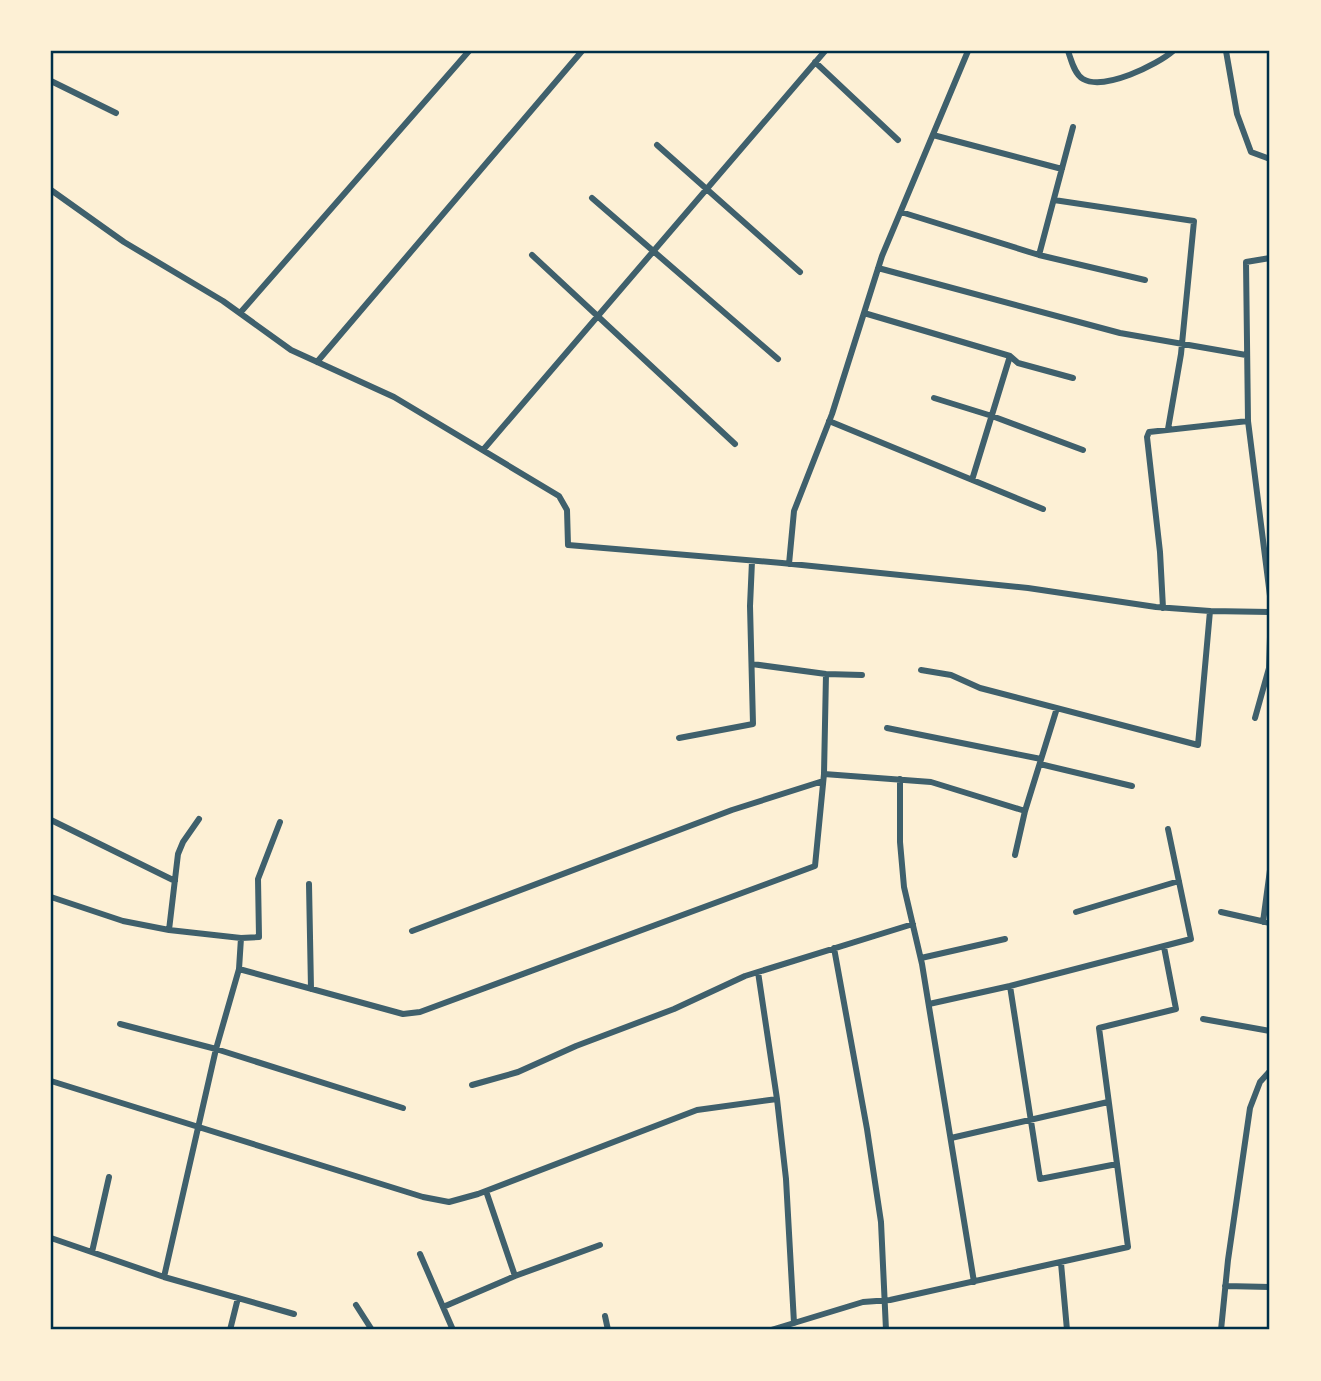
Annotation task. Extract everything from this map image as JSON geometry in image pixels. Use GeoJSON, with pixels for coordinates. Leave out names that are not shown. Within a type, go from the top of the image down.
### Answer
{"type":"FeatureCollection","features":[{"type":"Feature","properties":{"kind":"street"},"geometry":{"type":"LineString","coordinates":[[240,313],[469,51]]}},
{"type":"Feature","properties":{"kind":"street"},"geometry":{"type":"LineString","coordinates":[[317,362],[582,51]]}},
{"type":"Feature","properties":{"kind":"street"},"geometry":{"type":"LineString","coordinates":[[483,450],[825,51]]}},
{"type":"Feature","properties":{"kind":"street"},"geometry":{"type":"LineString","coordinates":[[789,564],[794,511],[829,421],[878,268],[968,51]]}},
{"type":"Feature","properties":{"kind":"street"},"geometry":{"type":"LineString","coordinates":[[1068,51],[1078,75],[1093,82],[1123,77],[1148,68],[1174,51]]}},
{"type":"Feature","properties":{"kind":"street"},"geometry":{"type":"LineString","coordinates":[[1226,51],[1237,114],[1251,152],[1270,159]]}},
{"type":"Feature","properties":{"kind":"street"},"geometry":{"type":"LineString","coordinates":[[815,62],[898,140]]}},
{"type":"Feature","properties":{"kind":"street"},"geometry":{"type":"LineString","coordinates":[[51,81],[116,113]]}},
{"type":"Feature","properties":{"kind":"street"},"geometry":{"type":"LineString","coordinates":[[1040,255],[1073,127]]}},
{"type":"Feature","properties":{"kind":"street"},"geometry":{"type":"LineString","coordinates":[[933,135],[1062,169]]}},
{"type":"Feature","properties":{"kind":"street"},"geometry":{"type":"LineString","coordinates":[[657,145],[800,272]]}},
{"type":"Feature","properties":{"kind":"street"},"geometry":{"type":"LineString","coordinates":[[51,190],[124,242],[240,313],[291,350],[394,397],[559,496],[567,510],[568,545],[1028,588],[1163,608],[1270,612]]}},
{"type":"Feature","properties":{"kind":"street"},"geometry":{"type":"LineString","coordinates":[[592,198],[778,359]]}},
{"type":"Feature","properties":{"kind":"street"},"geometry":{"type":"LineString","coordinates":[[1054,200],[1194,221],[1182,345],[1168,429]]}},
{"type":"Feature","properties":{"kind":"street"},"geometry":{"type":"LineString","coordinates":[[901,212],[1040,255],[1145,280]]}},
{"type":"Feature","properties":{"kind":"street"},"geometry":{"type":"LineString","coordinates":[[532,254],[735,444]]}},
{"type":"Feature","properties":{"kind":"street"},"geometry":{"type":"LineString","coordinates":[[1270,258],[1246,262],[1248,421],[1270,597]]}},
{"type":"Feature","properties":{"kind":"street"},"geometry":{"type":"LineString","coordinates":[[878,268],[1120,333],[1246,355]]}},
{"type":"Feature","properties":{"kind":"street"},"geometry":{"type":"LineString","coordinates":[[864,313],[1010,356],[1018,363],[1073,377]]}},
{"type":"Feature","properties":{"kind":"street"},"geometry":{"type":"LineString","coordinates":[[972,480],[1010,356]]}},
{"type":"Feature","properties":{"kind":"street"},"geometry":{"type":"LineString","coordinates":[[934,398],[992,416],[1083,450]]}},
{"type":"Feature","properties":{"kind":"street"},"geometry":{"type":"LineString","coordinates":[[829,421],[1043,509]]}},
{"type":"Feature","properties":{"kind":"street"},"geometry":{"type":"LineString","coordinates":[[1163,608],[1160,552],[1147,437],[1152,431],[1248,421]]}},
{"type":"Feature","properties":{"kind":"street"},"geometry":{"type":"LineString","coordinates":[[679,738],[754,724],[752,561]]}},
{"type":"Feature","properties":{"kind":"street"},"geometry":{"type":"LineString","coordinates":[[921,670],[951,675],[980,688],[1198,745],[1210,611]]}},
{"type":"Feature","properties":{"kind":"street"},"geometry":{"type":"LineString","coordinates":[[1255,718],[1269,668],[1270,637]]}},
{"type":"Feature","properties":{"kind":"street"},"geometry":{"type":"LineString","coordinates":[[752,664],[826,674],[862,675]]}},
{"type":"Feature","properties":{"kind":"street"},"geometry":{"type":"LineString","coordinates":[[239,969],[403,1014],[420,1012],[815,866],[823,778],[826,674]]}},
{"type":"Feature","properties":{"kind":"street"},"geometry":{"type":"LineString","coordinates":[[1015,855],[1025,811],[1057,708]]}},
{"type":"Feature","properties":{"kind":"street"},"geometry":{"type":"LineString","coordinates":[[887,727],[1132,786]]}},
{"type":"Feature","properties":{"kind":"street"},"geometry":{"type":"LineString","coordinates":[[412,931],[823,778],[931,782],[1025,811]]}},
{"type":"Feature","properties":{"kind":"street"},"geometry":{"type":"LineString","coordinates":[[900,779],[900,842],[904,887],[921,958],[974,1282]]}},
{"type":"Feature","properties":{"kind":"street"},"geometry":{"type":"LineString","coordinates":[[169,930],[178,854],[199,819]]}},
{"type":"Feature","properties":{"kind":"street"},"geometry":{"type":"LineString","coordinates":[[51,820],[175,881]]}},
{"type":"Feature","properties":{"kind":"street"},"geometry":{"type":"LineString","coordinates":[[51,897],[122,921],[169,930],[241,938],[259,937],[258,879],[280,822]]}},
{"type":"Feature","properties":{"kind":"street"},"geometry":{"type":"LineString","coordinates":[[929,1004],[1191,939],[1168,829]]}},
{"type":"Feature","properties":{"kind":"street"},"geometry":{"type":"LineString","coordinates":[[1221,912],[1267,923],[1270,870]]}},
{"type":"Feature","properties":{"kind":"street"},"geometry":{"type":"LineString","coordinates":[[1076,912],[1179,881]]}},
{"type":"Feature","properties":{"kind":"street"},"geometry":{"type":"LineString","coordinates":[[309,884],[311,989]]}},
{"type":"Feature","properties":{"kind":"street"},"geometry":{"type":"LineString","coordinates":[[472,1085],[518,1072],[758,972],[913,924]]}},
{"type":"Feature","properties":{"kind":"street"},"geometry":{"type":"LineString","coordinates":[[164,1277],[216,1049],[239,969],[241,938]]}},
{"type":"Feature","properties":{"kind":"street"},"geometry":{"type":"LineString","coordinates":[[921,958],[1005,939]]}},
{"type":"Feature","properties":{"kind":"street"},"geometry":{"type":"LineString","coordinates":[[771,1330],[863,1303],[974,1282],[1128,1247],[1098,1028],[1176,1009],[1164,947]]}},
{"type":"Feature","properties":{"kind":"street"},"geometry":{"type":"LineString","coordinates":[[834,948],[881,1222],[886,1330]]}},
{"type":"Feature","properties":{"kind":"street"},"geometry":{"type":"LineString","coordinates":[[758,972],[786,1179],[794,1323]]}},
{"type":"Feature","properties":{"kind":"street"},"geometry":{"type":"LineString","coordinates":[[1010,986],[1040,1178],[1117,1164]]}},
{"type":"Feature","properties":{"kind":"street"},"geometry":{"type":"LineString","coordinates":[[1203,1019],[1270,1031]]}},
{"type":"Feature","properties":{"kind":"street"},"geometry":{"type":"LineString","coordinates":[[120,1024],[216,1049],[403,1108]]}},
{"type":"Feature","properties":{"kind":"street"},"geometry":{"type":"LineString","coordinates":[[1221,1330],[1250,1108],[1261,1082],[1270,1071]]}},
{"type":"Feature","properties":{"kind":"street"},"geometry":{"type":"LineString","coordinates":[[51,1081],[423,1197],[449,1202],[486,1191],[696,1110],[777,1099]]}},
{"type":"Feature","properties":{"kind":"street"},"geometry":{"type":"LineString","coordinates":[[950,1138],[1108,1102]]}},
{"type":"Feature","properties":{"kind":"street"},"geometry":{"type":"LineString","coordinates":[[92,1252],[109,1177]]}},
{"type":"Feature","properties":{"kind":"street"},"geometry":{"type":"LineString","coordinates":[[486,1191],[515,1276]]}},
{"type":"Feature","properties":{"kind":"street"},"geometry":{"type":"LineString","coordinates":[[51,1238],[164,1277],[294,1314]]}},
{"type":"Feature","properties":{"kind":"street"},"geometry":{"type":"LineString","coordinates":[[443,1307],[515,1276],[600,1245]]}},
{"type":"Feature","properties":{"kind":"street"},"geometry":{"type":"LineString","coordinates":[[420,1254],[453,1329],[450,1330]]}},
{"type":"Feature","properties":{"kind":"street"},"geometry":{"type":"LineString","coordinates":[[1061,1263],[1067,1330]]}},
{"type":"Feature","properties":{"kind":"street"},"geometry":{"type":"LineString","coordinates":[[1225,1286],[1270,1286]]}},
{"type":"Feature","properties":{"kind":"street"},"geometry":{"type":"LineString","coordinates":[[230,1330],[238,1298]]}},
{"type":"Feature","properties":{"kind":"street"},"geometry":{"type":"LineString","coordinates":[[356,1305],[372,1330]]}},
{"type":"Feature","properties":{"kind":"street"},"geometry":{"type":"LineString","coordinates":[[606,1316],[608,1330]]}}]}
